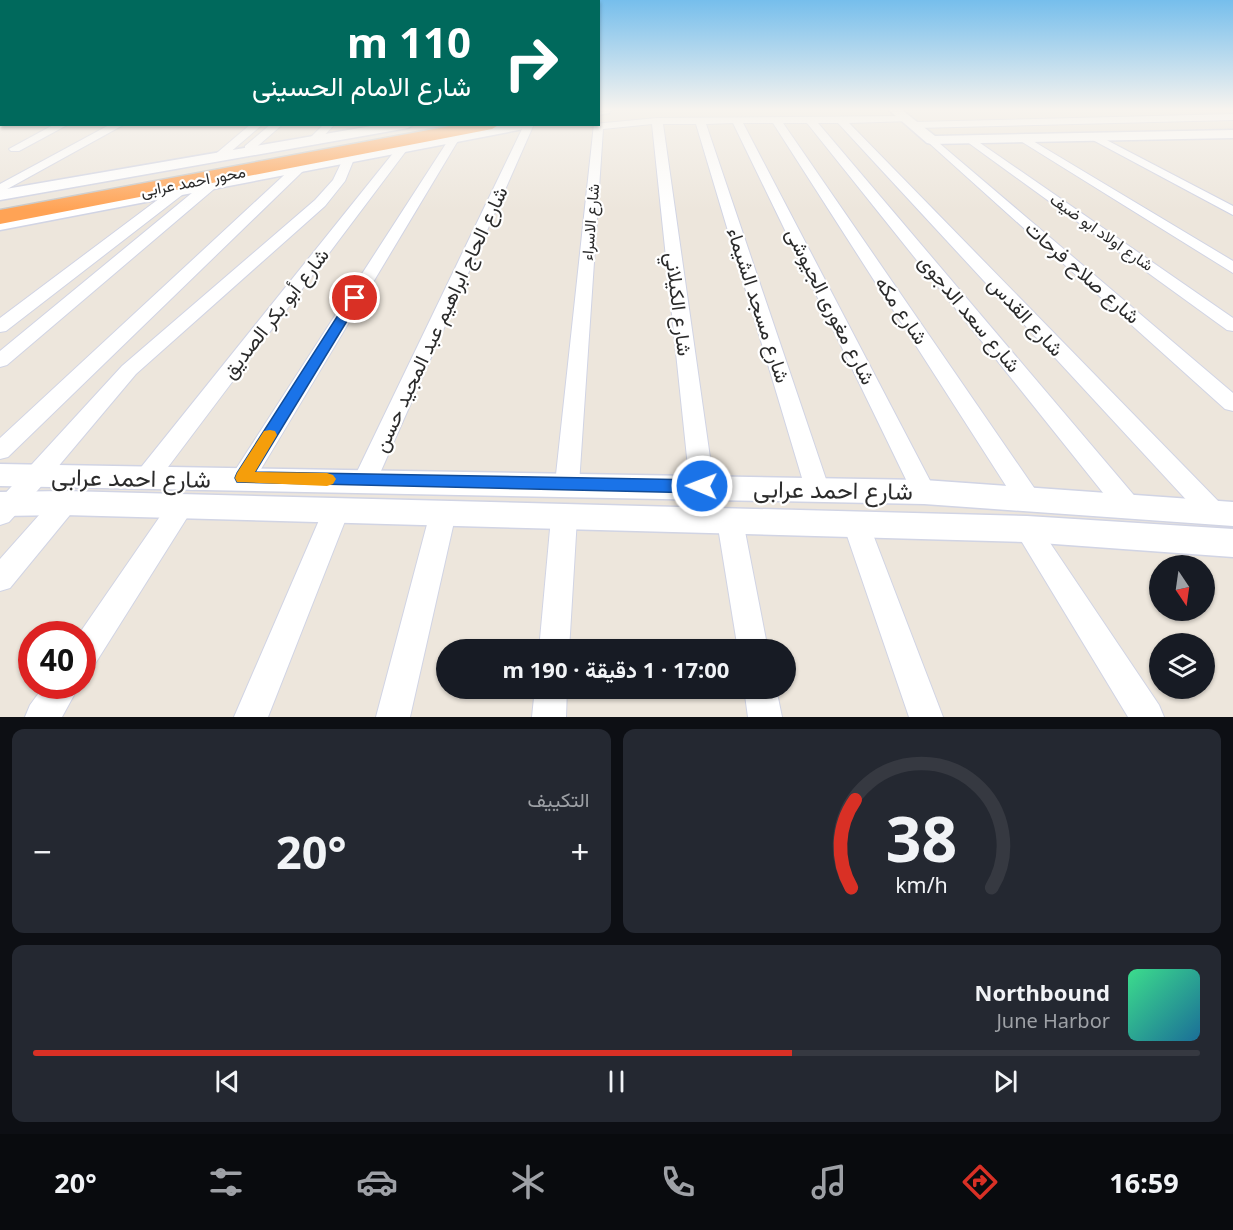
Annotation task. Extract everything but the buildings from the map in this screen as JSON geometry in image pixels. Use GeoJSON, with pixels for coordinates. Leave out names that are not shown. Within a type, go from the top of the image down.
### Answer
{"type":"FeatureCollection","features":[{"type":"Feature","properties":{"kind":"highway","name":"محور احمد عرابى"},"geometry":{"type":"LineString","coordinates":[[0,202],[325,143]]}},
{"type":"Feature","properties":{"kind":"highway","name":"محور احمد عرابى"},"geometry":{"type":"LineString","coordinates":[[0,217],[389,143]]}},
{"type":"Feature","properties":{"kind":"street"},"geometry":{"type":"LineString","coordinates":[[15,149],[26,143]]}},
{"type":"Feature","properties":{"kind":"street"},"geometry":{"type":"LineString","coordinates":[[0,189],[84,143]]}},
{"type":"Feature","properties":{"kind":"street"},"geometry":{"type":"LineString","coordinates":[[216,159],[235,143]]}},
{"type":"Feature","properties":{"kind":"street"},"geometry":{"type":"LineString","coordinates":[[243,154],[255,143]]}},
{"type":"Feature","properties":{"kind":"street"},"geometry":{"type":"LineString","coordinates":[[0,195],[304,143]]}},
{"type":"Feature","properties":{"kind":"street"},"geometry":{"type":"LineString","coordinates":[[0,225],[431,143]]}},
{"type":"Feature","properties":{"kind":"street"},"geometry":{"type":"LineString","coordinates":[[243,478],[451,143]]}},
{"type":"Feature","properties":{"kind":"street","name":"شارع الحاج ابراهيم عبد المجيد حسن"},"geometry":{"type":"LineString","coordinates":[[365,480],[520,143]]}},
{"type":"Feature","properties":{"kind":"street","name":"شارع الاسراء"},"geometry":{"type":"LineString","coordinates":[[567,484],[597,143]]}},
{"type":"Feature","properties":{"kind":"street","name":"شارع الكيلاني"},"geometry":{"type":"LineString","coordinates":[[660,143],[702,486]]}},
{"type":"Feature","properties":{"kind":"street","name":"شارع مسجد الشيماء"},"geometry":{"type":"LineString","coordinates":[[707,143],[817,488]]}},
{"type":"Feature","properties":{"kind":"street","name":"شارع مغورى الجيوشى"},"geometry":{"type":"LineString","coordinates":[[748,143],[924,492]]}},
{"type":"Feature","properties":{"kind":"street","name":"شارع مكه"},"geometry":{"type":"LineString","coordinates":[[791,143],[1028,514],[1147,717]]}},
{"type":"Feature","properties":{"kind":"street","name":"شارع سعد الدجوى"},"geometry":{"type":"LineString","coordinates":[[829,143],[1130,507]]}},
{"type":"Feature","properties":{"kind":"street","name":"شارع القدس"},"geometry":{"type":"LineString","coordinates":[[861,143],[1223,513]]}},
{"type":"Feature","properties":{"kind":"street","name":"شارع صلاح فرحات"},"geometry":{"type":"LineString","coordinates":[[936,143],[1233,404]]}},
{"type":"Feature","properties":{"kind":"street","name":"شارع اولاد ابو ضيف"},"geometry":{"type":"LineString","coordinates":[[976,143],[1233,326]]}},
{"type":"Feature","properties":{"kind":"street"},"geometry":{"type":"LineString","coordinates":[[1032,143],[1233,268]]}},
{"type":"Feature","properties":{"kind":"street"},"geometry":{"type":"LineString","coordinates":[[1109,143],[1233,211]]}},
{"type":"Feature","properties":{"kind":"street","name":"شارع أبو بكر الصديق"},"geometry":{"type":"LineString","coordinates":[[147,477],[402,149]]}},
{"type":"Feature","properties":{"kind":"street"},"geometry":{"type":"LineString","coordinates":[[3,508],[38,475],[129,370],[320,203],[339,181],[348,159]]}},
{"type":"Feature","properties":{"kind":"street"},"geometry":{"type":"LineString","coordinates":[[0,451],[299,168]]}},
{"type":"Feature","properties":{"kind":"street"},"geometry":{"type":"LineString","coordinates":[[0,361],[209,186]]}},
{"type":"Feature","properties":{"kind":"street"},"geometry":{"type":"LineString","coordinates":[[0,327],[177,192]]}},
{"type":"Feature","properties":{"kind":"street","name":"شارع احمد عرابى"},"geometry":{"type":"LineString","coordinates":[[0,475],[770,487],[924,492],[1028,514],[1233,543]]}},
{"type":"Feature","properties":{"kind":"street"},"geometry":{"type":"LineString","coordinates":[[770,487],[779,522]]}},
{"type":"Feature","properties":{"kind":"street","name":"شارع احمد عرابى"},"geometry":{"type":"LineString","coordinates":[[3,508],[65,503],[856,524],[1130,507],[1223,513]]}},
{"type":"Feature","properties":{"kind":"street"},"geometry":{"type":"LineString","coordinates":[[0,579],[65,503]]}},
{"type":"Feature","properties":{"kind":"street"},"geometry":{"type":"LineString","coordinates":[[96,635],[181,506]]}},
{"type":"Feature","properties":{"kind":"street"},"geometry":{"type":"LineString","coordinates":[[251,717],[336,511]]}},
{"type":"Feature","properties":{"kind":"street"},"geometry":{"type":"LineString","coordinates":[[393,717],[443,513]]}},
{"type":"Feature","properties":{"kind":"street"},"geometry":{"type":"LineString","coordinates":[[555,639],[564,518]]}},
{"type":"Feature","properties":{"kind":"street"},"geometry":{"type":"LineString","coordinates":[[730,521],[751,639]]}},
{"type":"Feature","properties":{"kind":"street"},"geometry":{"type":"LineString","coordinates":[[856,524],[926,717]]}},
{"type":"Feature","properties":{"kind":"street"},"geometry":{"type":"LineString","coordinates":[[42,717],[54,699]]}},
{"type":"Feature","properties":{"kind":"street"},"geometry":{"type":"LineString","coordinates":[[549,717],[550,699]]}},
{"type":"Feature","properties":{"kind":"street"},"geometry":{"type":"LineString","coordinates":[[762,699],[765,717]]}},
{"type":"Feature","properties":{"kind":"slow traffic"},"geometry":{"type":"LineString","coordinates":[[270,435],[243,478],[327,479]]}},
{"type":"Feature","properties":{"kind":"route"},"geometry":{"type":"LineString","coordinates":[[355,298],[243,478],[702,486]]}}]}
